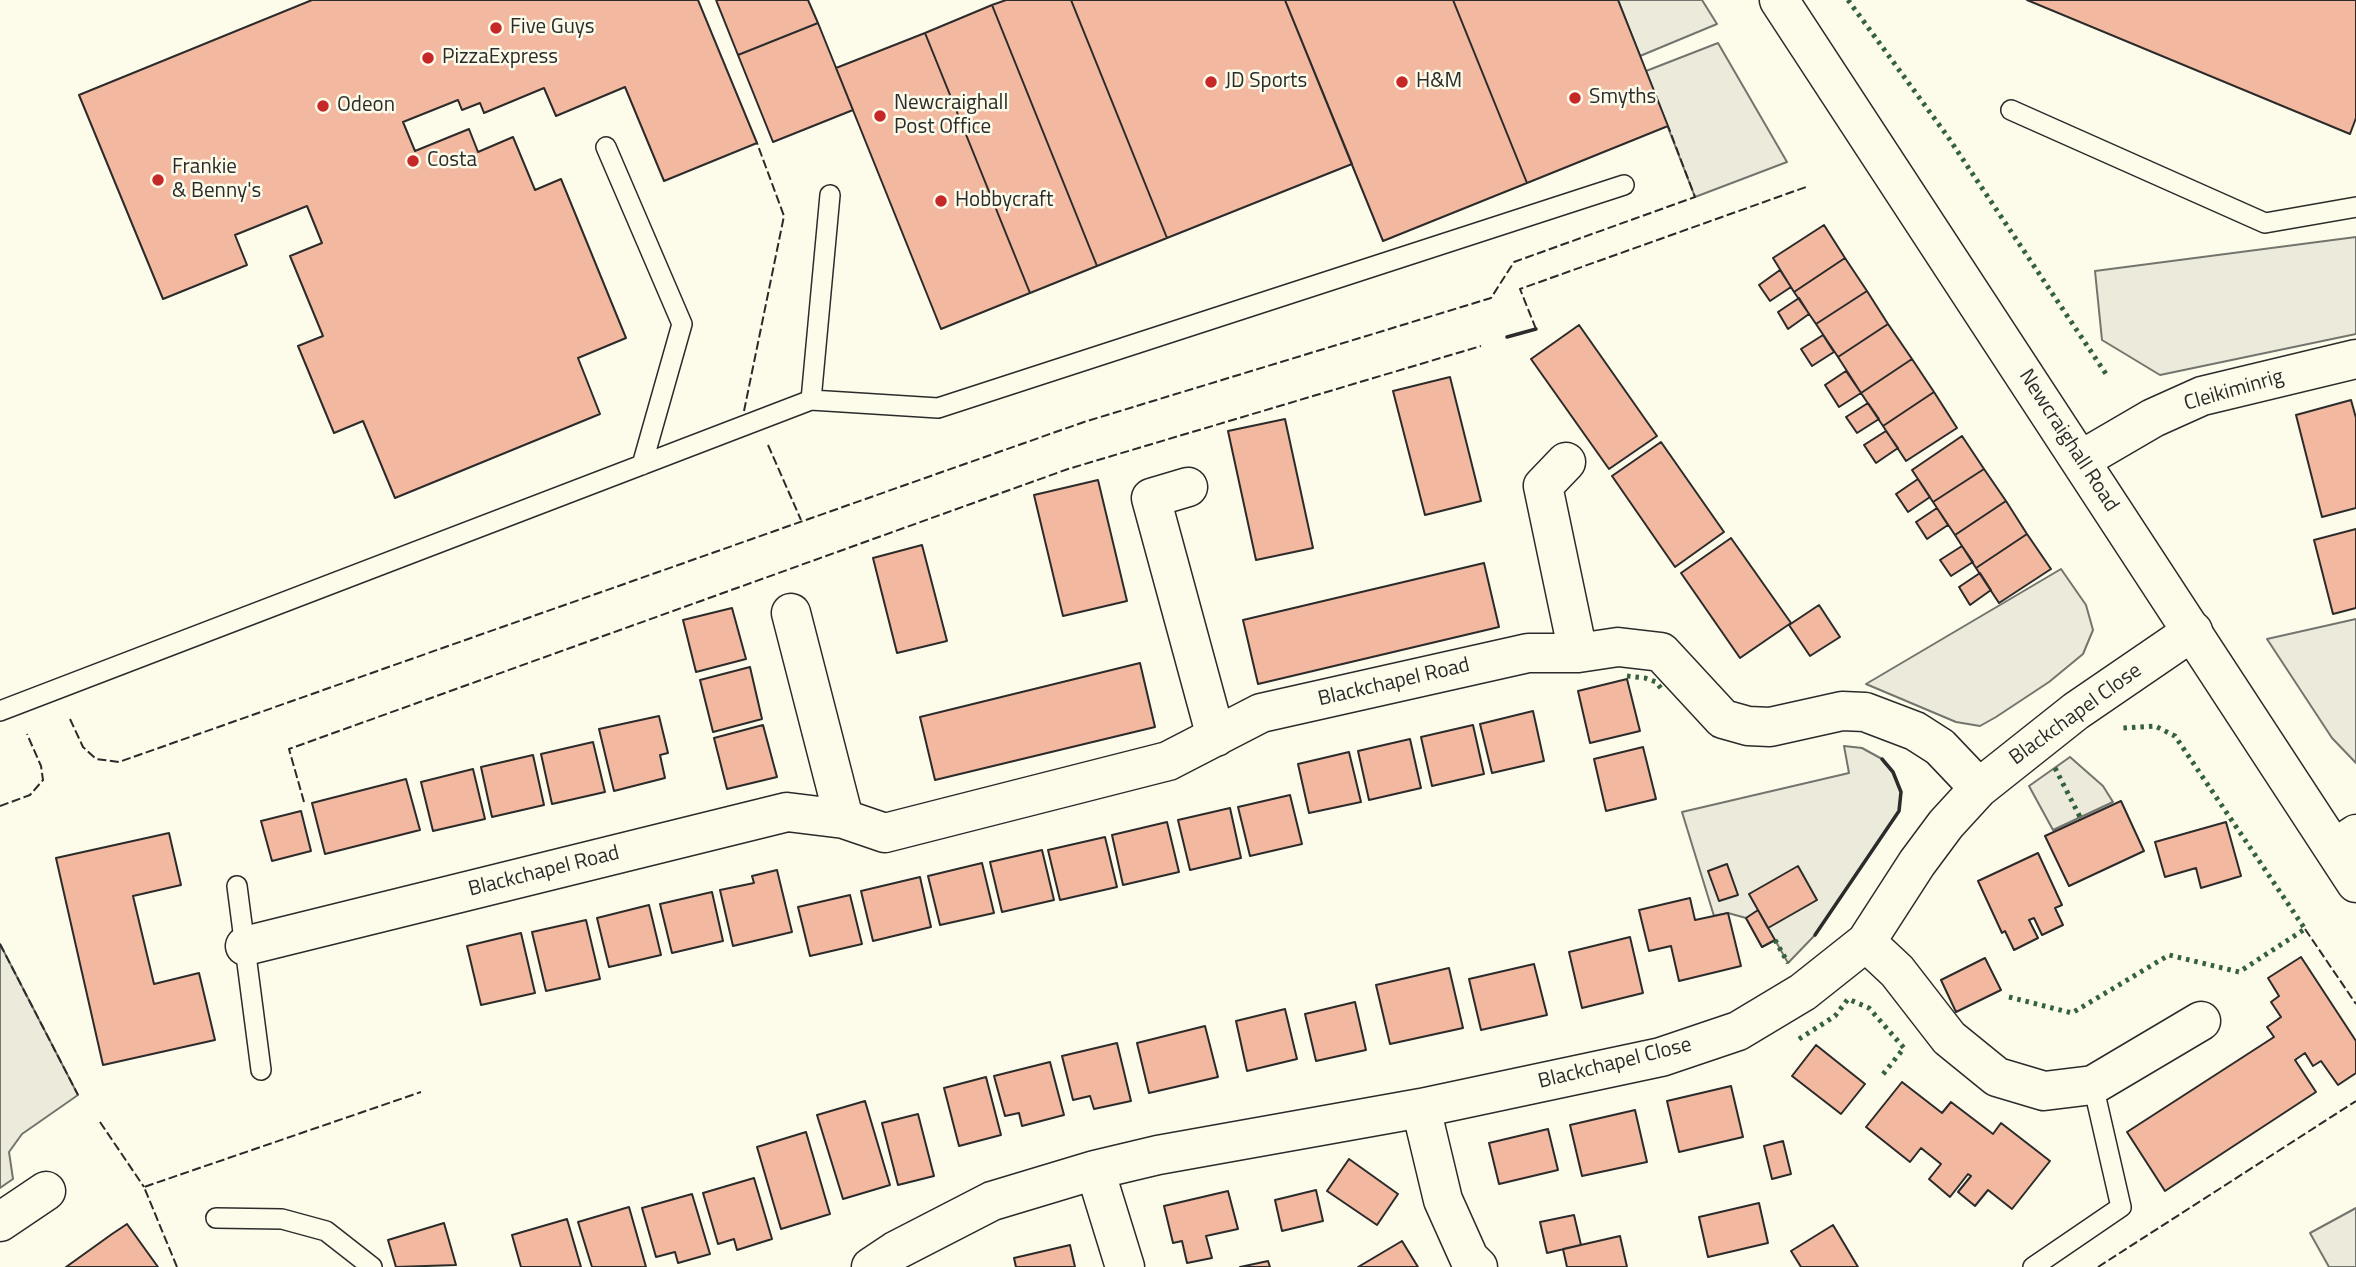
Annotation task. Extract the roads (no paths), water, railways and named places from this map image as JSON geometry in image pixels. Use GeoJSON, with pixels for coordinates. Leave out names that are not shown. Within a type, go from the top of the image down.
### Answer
{"type":"FeatureCollection","features":[{"type":"Feature","properties":{"kind":"street","name":"Newcraighall Road"},"geometry":{"type":"LineString","coordinates":[[1779,0],[2193,631],[2345,841],[2356,883]]}},
{"type":"Feature","properties":{"kind":"street","name":"Cleikiminrig"},"geometry":{"type":"LineString","coordinates":[[2081,460],[2152,418],[2202,397],[2356,359]]}},
{"type":"Feature","properties":{"kind":"street"},"geometry":{"type":"LineString","coordinates":[[1566,462],[1543,486],[1578,653]]}},
{"type":"Feature","properties":{"kind":"street"},"geometry":{"type":"LineString","coordinates":[[1188,487],[1151,498],[1216,737]]}},
{"type":"Feature","properties":{"kind":"street"},"geometry":{"type":"LineString","coordinates":[[791,613],[844,819]]}},
{"type":"Feature","properties":{"kind":"street","name":"Blackchapel Close"},"geometry":{"type":"LineString","coordinates":[[872,1267],[895,1251],[992,1201],[1095,1170],[1158,1155],[1421,1108],[1661,1057],[1738,1031],[1803,992],[1866,942],[1924,853],[1979,789],[2076,711],[2193,631]]}},
{"type":"Feature","properties":{"kind":"street","name":"Blackchapel Road"},"geometry":{"type":"LineString","coordinates":[[245,946],[786,812],[844,819],[885,833],[1168,761],[1261,713],[1528,653],[1578,653],[1618,647],[1661,652],[1723,719],[1748,726],[1770,727],[1842,711],[1865,712],[1889,720],[1940,747],[1979,789]]}},
{"type":"Feature","properties":{"kind":"street"},"geometry":{"type":"LineString","coordinates":[[1866,942],[1897,971],[1949,1038],[1997,1077],[2044,1091],[2093,1086],[2201,1021]]}},
{"type":"Feature","properties":{"kind":"street"},"geometry":{"type":"LineString","coordinates":[[1421,1108],[1443,1200],[1469,1258],[1478,1267]]}},
{"type":"Feature","properties":{"kind":"street"},"geometry":{"type":"LineString","coordinates":[[1095,1170],[1125,1267]]}},
{"type":"Feature","properties":{"kind":"street"},"geometry":{"type":"LineString","coordinates":[[0,1222],[46,1191]]}},
{"type":"Feature","properties":{"kind":"lane"},"geometry":{"type":"LineString","coordinates":[[2011,110],[2265,223],[2356,207]]}},
{"type":"Feature","properties":{"kind":"lane"},"geometry":{"type":"LineString","coordinates":[[606,147],[682,324],[642,465]]}},
{"type":"Feature","properties":{"kind":"lane"},"geometry":{"type":"LineString","coordinates":[[0,711],[811,400],[938,408],[1624,185]]}},
{"type":"Feature","properties":{"kind":"lane"},"geometry":{"type":"LineString","coordinates":[[811,400],[830,195]]}},
{"type":"Feature","properties":{"kind":"lane"},"geometry":{"type":"LineString","coordinates":[[237,886],[261,1070]]}},
{"type":"Feature","properties":{"kind":"lane"},"geometry":{"type":"LineString","coordinates":[[2033,1267],[2122,1207],[2093,1086]]}},
{"type":"Feature","properties":{"kind":"lane"},"geometry":{"type":"LineString","coordinates":[[216,1218],[282,1219],[326,1231],[372,1267]]}},
{"type":"Feature","properties":{"kind":"place","name":"Five Guys"},"geometry":{"type":"Point","coordinates":[496,28]}},
{"type":"Feature","properties":{"kind":"place","name":"PizzaExpress"},"geometry":{"type":"Point","coordinates":[428,58]}},
{"type":"Feature","properties":{"kind":"place","name":"JD Sports"},"geometry":{"type":"Point","coordinates":[1211,82]}},
{"type":"Feature","properties":{"kind":"place","name":"H&M"},"geometry":{"type":"Point","coordinates":[1402,82]}},
{"type":"Feature","properties":{"kind":"place","name":"Smyths"},"geometry":{"type":"Point","coordinates":[1575,98]}},
{"type":"Feature","properties":{"kind":"place","name":"Odeon"},"geometry":{"type":"Point","coordinates":[323,106]}},
{"type":"Feature","properties":{"kind":"place","name":"Newcraighall Post Office"},"geometry":{"type":"Point","coordinates":[880,116]}},
{"type":"Feature","properties":{"kind":"place","name":"Costa"},"geometry":{"type":"Point","coordinates":[413,161]}},
{"type":"Feature","properties":{"kind":"place","name":"Frankie & Benny's"},"geometry":{"type":"Point","coordinates":[158,180]}},
{"type":"Feature","properties":{"kind":"place","name":"Hobbycraft"},"geometry":{"type":"Point","coordinates":[941,201]}}]}
